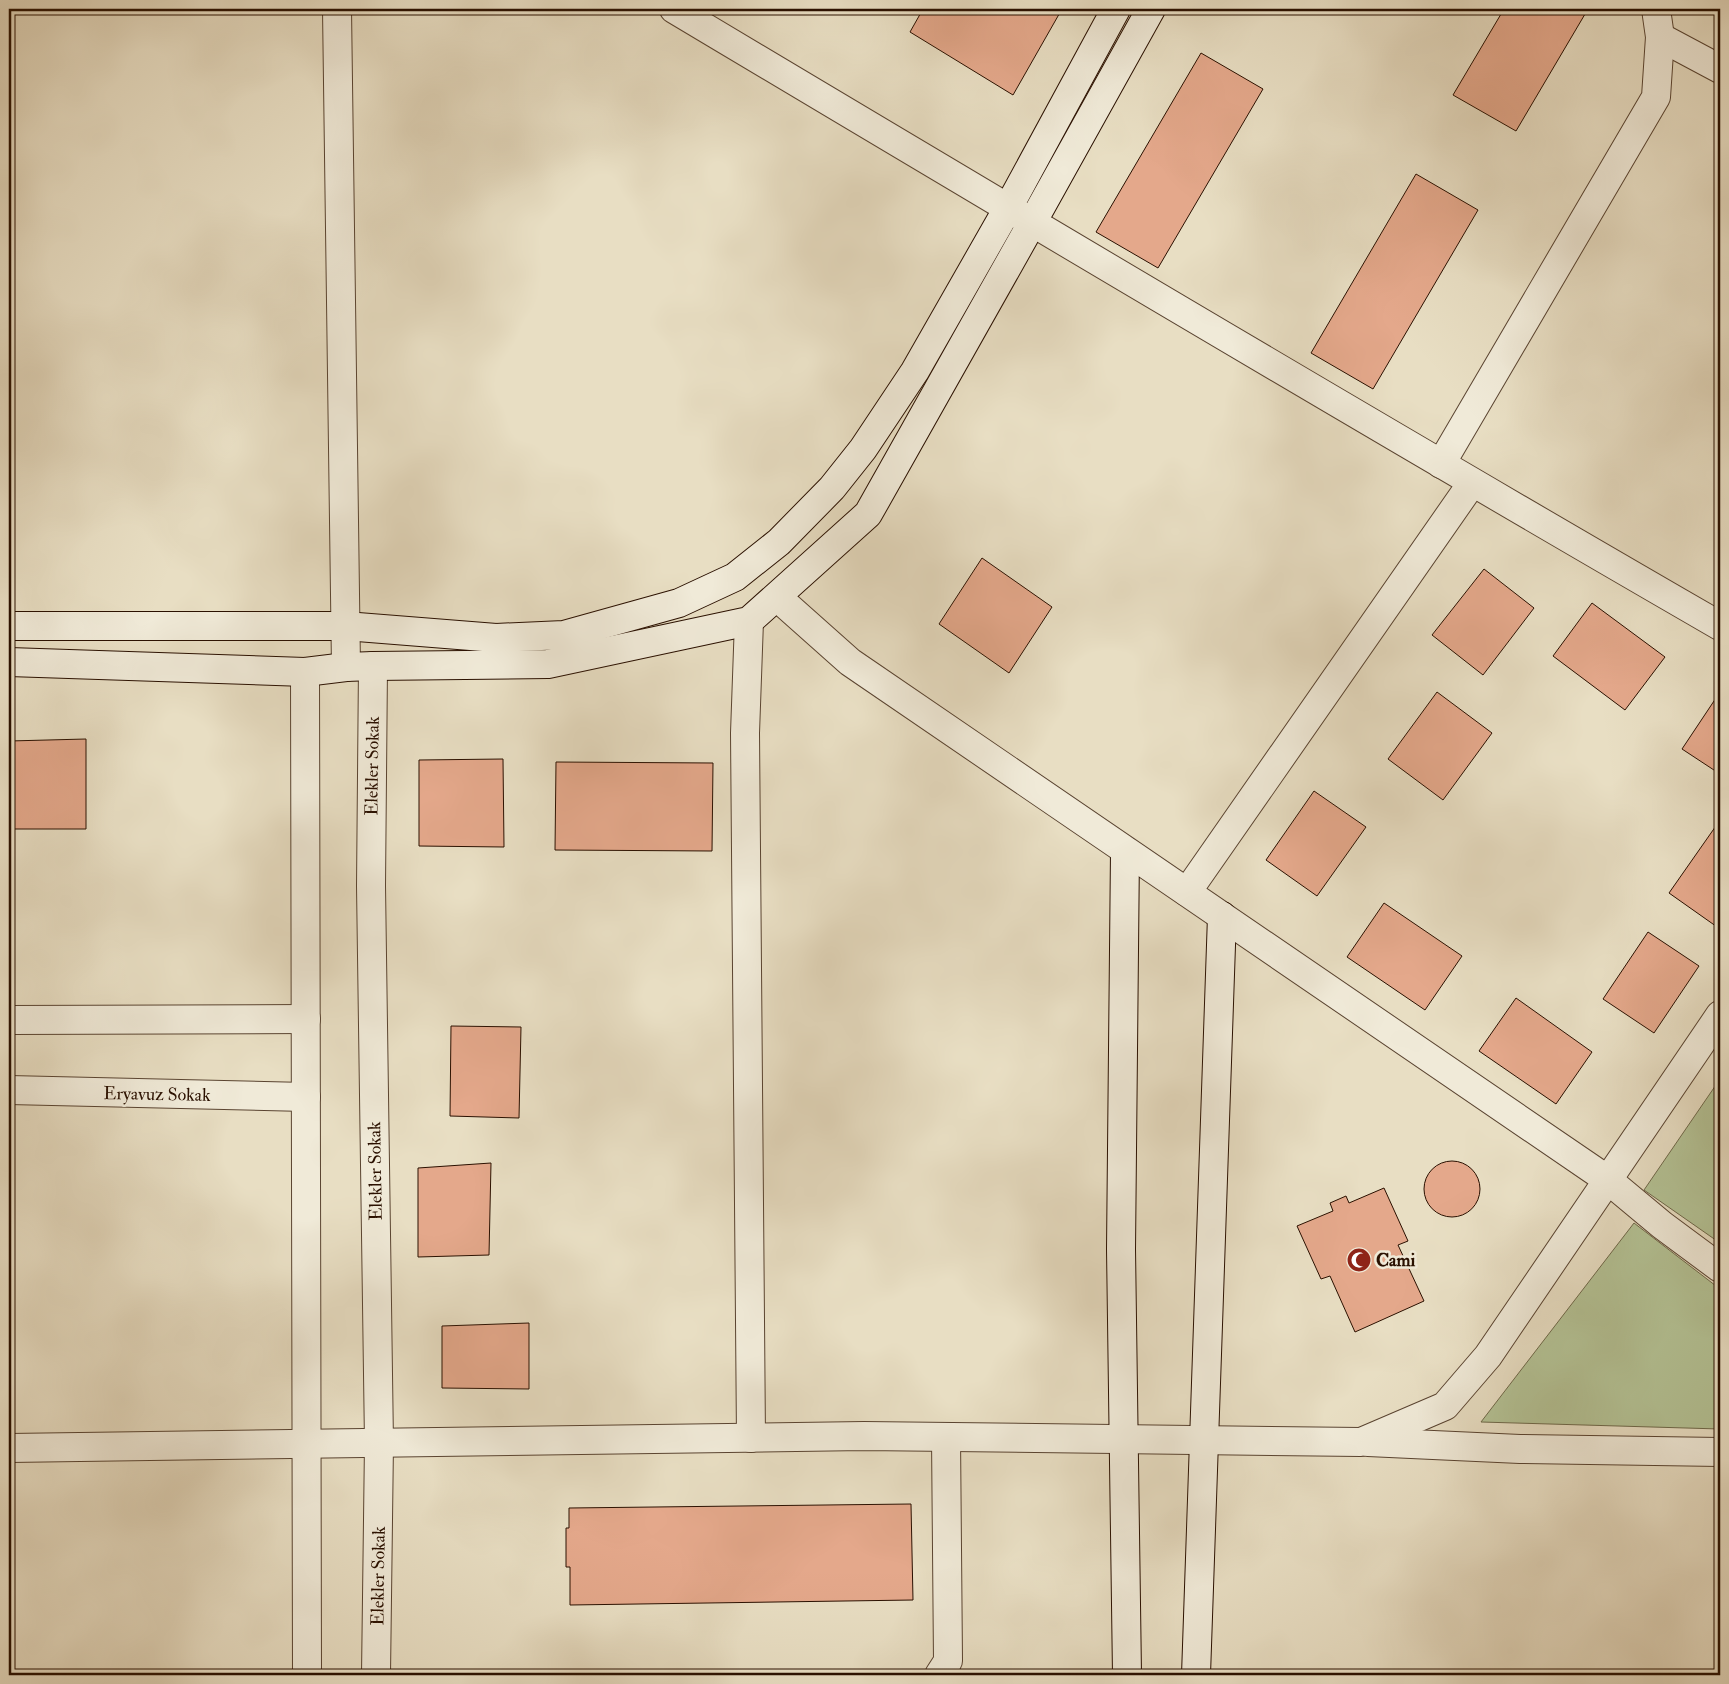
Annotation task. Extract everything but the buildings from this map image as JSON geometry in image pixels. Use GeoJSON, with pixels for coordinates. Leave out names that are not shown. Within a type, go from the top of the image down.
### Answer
{"type":"FeatureCollection","features":[{"type":"Feature","properties":{"kind":"street"},"geometry":{"type":"LineString","coordinates":[[337,9],[346,667]]}},
{"type":"Feature","properties":{"kind":"street"},"geometry":{"type":"LineString","coordinates":[[674,9],[1472,483],[1720,626]]}},
{"type":"Feature","properties":{"kind":"street"},"geometry":{"type":"LineString","coordinates":[[9,626],[345,626],[496,638],[564,635],[679,603],[735,577],[779,542],[832,488],[863,449],[915,371],[1008,208],[1116,9]]}},
{"type":"Feature","properties":{"kind":"street"},"geometry":{"type":"LineString","coordinates":[[9,662],[305,672],[373,666],[548,664],[749,621],[868,514],[1151,9]]}},
{"type":"Feature","properties":{"kind":"street"},"geometry":{"type":"LineString","coordinates":[[1441,464],[1656,97],[1660,37],[1656,9]]}},
{"type":"Feature","properties":{"kind":"street"},"geometry":{"type":"LineString","coordinates":[[1660,37],[1720,69]]}},
{"type":"Feature","properties":{"kind":"street"},"geometry":{"type":"LineString","coordinates":[[1187,892],[1472,483]]}},
{"type":"Feature","properties":{"kind":"street"},"geometry":{"type":"LineString","coordinates":[[777,596],[850,662],[1608,1180],[1662,1225],[1720,1268]]}},
{"type":"Feature","properties":{"kind":"street"},"geometry":{"type":"LineString","coordinates":[[749,621],[745,743],[751,1438]]}},
{"type":"Feature","properties":{"kind":"street","name":"Elekler Sokak"},"geometry":{"type":"LineString","coordinates":[[373,666],[371,886],[379,1443],[376,1675]]}},
{"type":"Feature","properties":{"kind":"street"},"geometry":{"type":"LineString","coordinates":[[305,672],[307,1675]]}},
{"type":"Feature","properties":{"kind":"street"},"geometry":{"type":"LineString","coordinates":[[1125,851],[1121,1249],[1127,1675]]}},
{"type":"Feature","properties":{"kind":"street"},"geometry":{"type":"LineString","coordinates":[[1196,1675],[1222,916]]}},
{"type":"Feature","properties":{"kind":"street"},"geometry":{"type":"LineString","coordinates":[[1361,1442],[1445,1406],[1488,1356],[1720,1015]]}},
{"type":"Feature","properties":{"kind":"street"},"geometry":{"type":"LineString","coordinates":[[9,1020],[306,1019]]}},
{"type":"Feature","properties":{"kind":"street","name":"Eryavuz Sokak"},"geometry":{"type":"LineString","coordinates":[[9,1090],[306,1097]]}},
{"type":"Feature","properties":{"kind":"street"},"geometry":{"type":"LineString","coordinates":[[939,1675],[948,1661],[946,1437]]}},
{"type":"Feature","properties":{"kind":"street"},"geometry":{"type":"LineString","coordinates":[[9,1448],[946,1437],[1361,1442],[1520,1449],[1720,1452]]}},
{"type":"Feature","properties":{"kind":"green space"},"geometry":{"type":"Polygon","coordinates":[[[1720,1079],[1720,1243],[1644,1190],[1720,1079]]]}},
{"type":"Feature","properties":{"kind":"green space"},"geometry":{"type":"Polygon","coordinates":[[[1634,1223],[1720,1289],[1720,1429],[1481,1422],[1634,1223]]]}},
{"type":"Feature","properties":{"kind":"place","name":"Cami"},"geometry":{"type":"Point","coordinates":[1359,1260]}}]}
